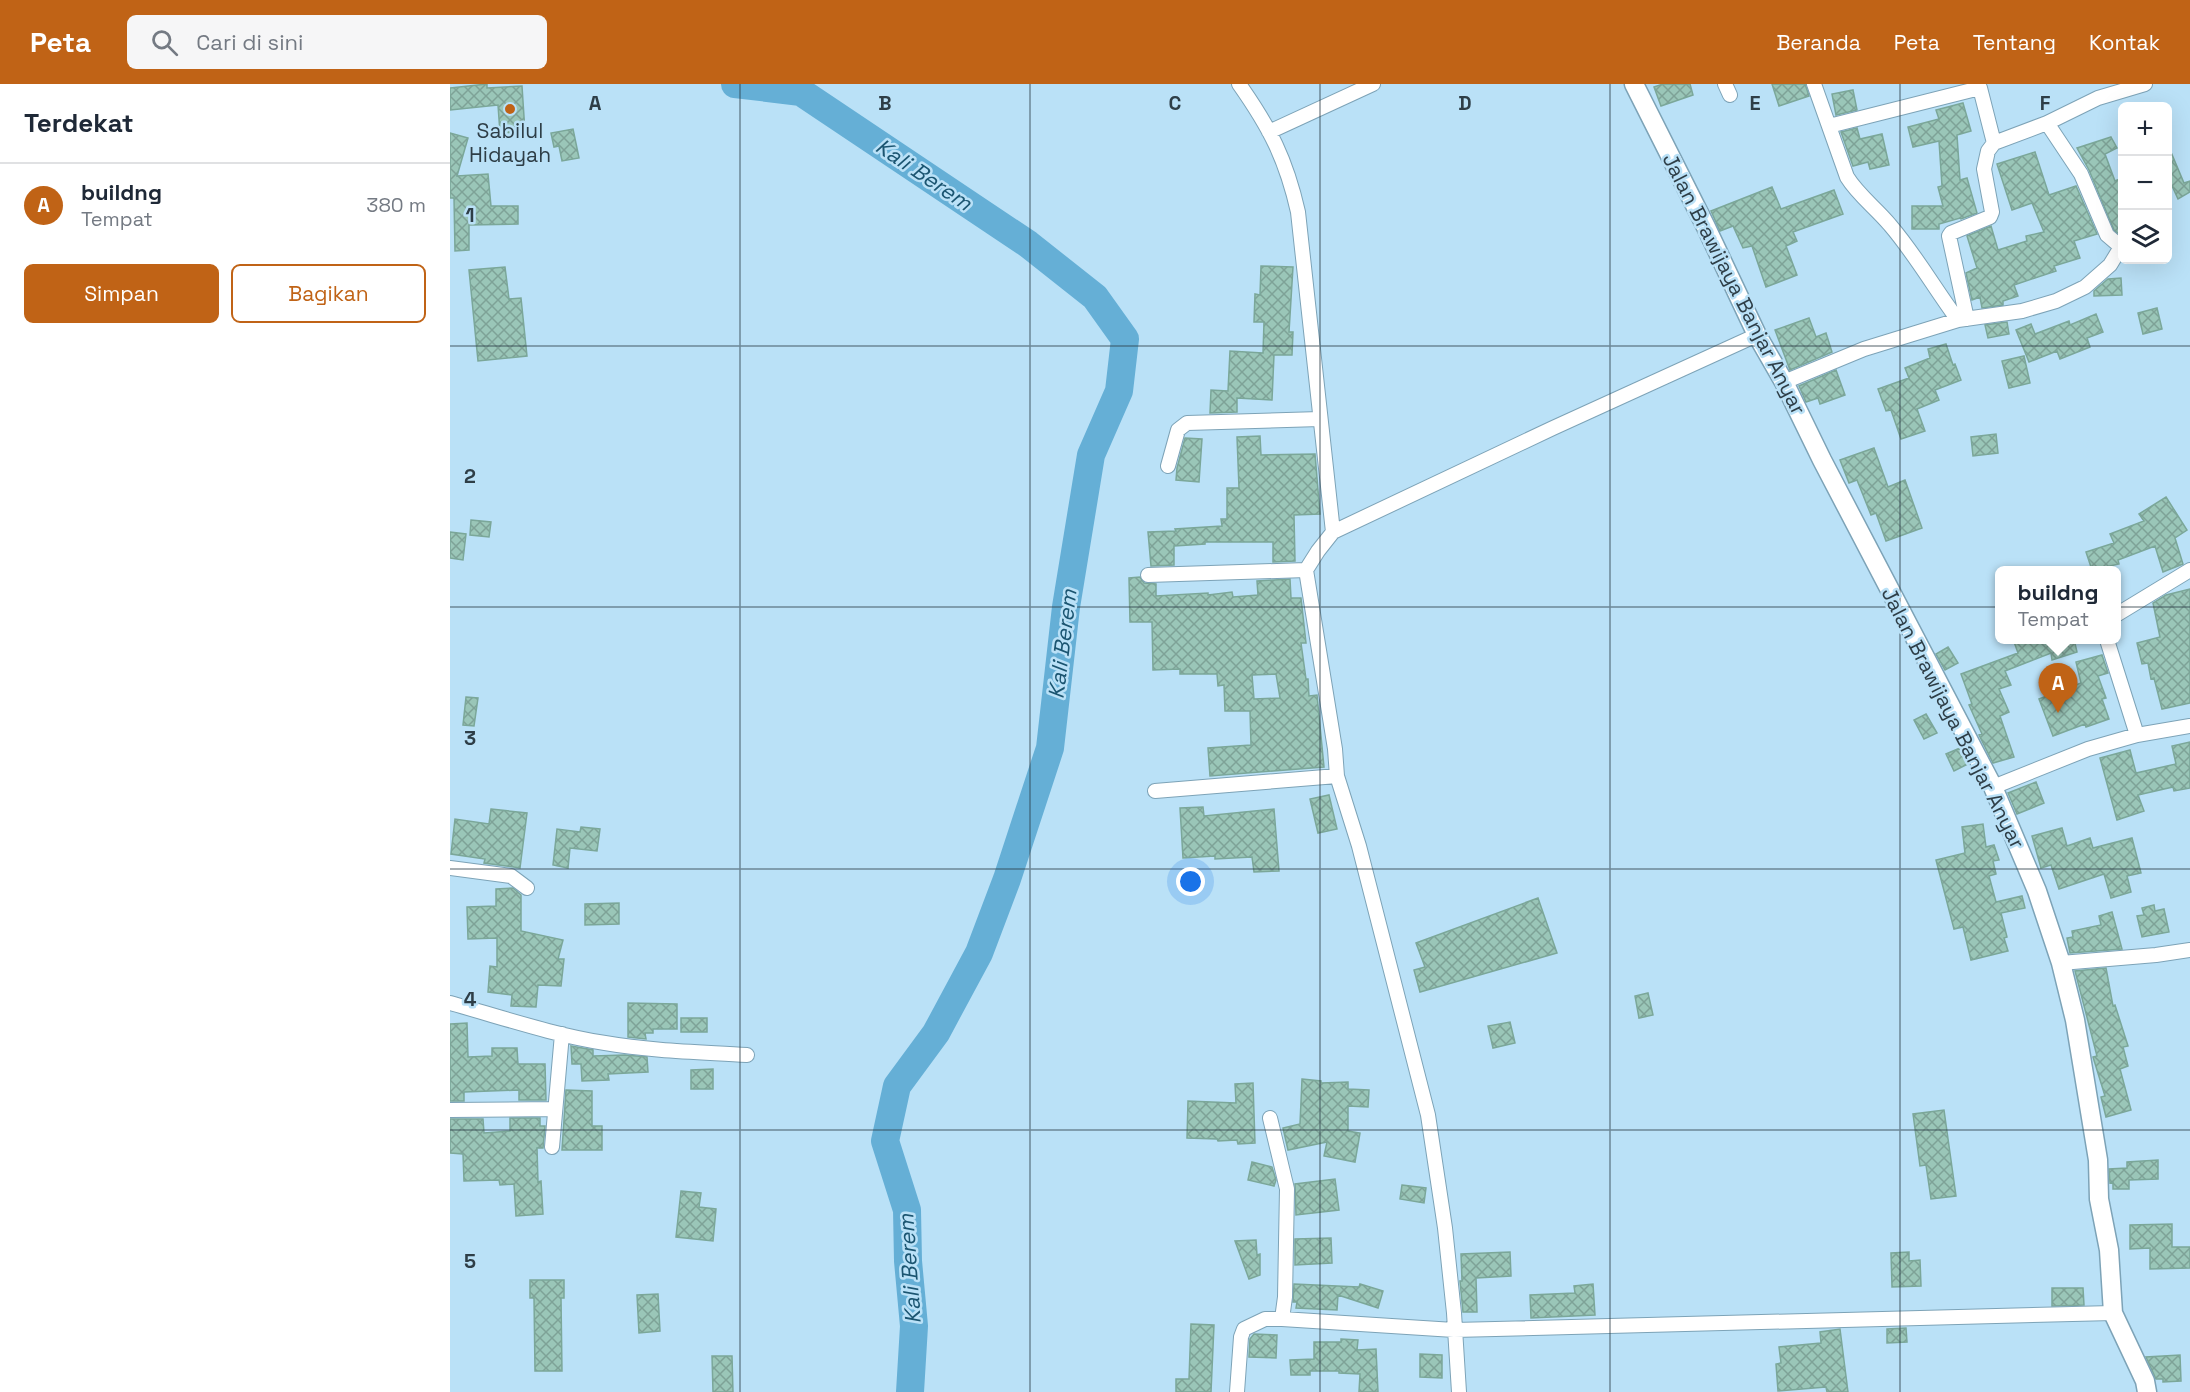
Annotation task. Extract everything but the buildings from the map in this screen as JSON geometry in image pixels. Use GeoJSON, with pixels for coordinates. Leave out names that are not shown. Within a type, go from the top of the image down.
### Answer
{"type":"FeatureCollection","features":[{"type":"Feature","properties":{"kind":"street"},"geometry":{"type":"LineString","coordinates":[[1239,84],[1280,150],[1290,177],[1298,212],[1333,532]]}},
{"type":"Feature","properties":{"kind":"street"},"geometry":{"type":"LineString","coordinates":[[1269,132],[1373,84]]}},
{"type":"Feature","properties":{"kind":"street","name":"Jalan Brawijaya Banjar Anyar"},"geometry":{"type":"LineString","coordinates":[[1634,84],[1757,335],[1784,382],[1822,460],[1993,788],[2041,902],[2061,963],[2075,1020],[2098,1160],[2099,1199],[2109,1250],[2113,1313],[2145,1381],[2147,1392]]}},
{"type":"Feature","properties":{"kind":"street"},"geometry":{"type":"LineString","coordinates":[[1814,84],[1847,177],[1854,189],[1864,196],[1892,226],[1962,320]]}},
{"type":"Feature","properties":{"kind":"street"},"geometry":{"type":"LineString","coordinates":[[1962,320],[1948,236],[1990,217],[1992,212],[1984,169],[1988,151],[1994,143],[2048,123],[2098,98],[2145,84]]}},
{"type":"Feature","properties":{"kind":"street"},"geometry":{"type":"LineString","coordinates":[[1829,126],[1979,86],[1994,143]]}},
{"type":"Feature","properties":{"kind":"street"},"geometry":{"type":"LineString","coordinates":[[1784,382],[1864,349],[1962,320],[2022,311],[2056,301],[2085,287],[2110,265],[2121,248],[2107,235],[2081,174],[2048,123]]}},
{"type":"Feature","properties":{"kind":"street"},"geometry":{"type":"LineString","coordinates":[[1459,1392],[1445,1228],[1428,1115],[1359,846],[1337,776],[1335,750],[1306,570],[1333,532],[1757,335]]}},
{"type":"Feature","properties":{"kind":"street"},"geometry":{"type":"LineString","coordinates":[[1168,466],[1178,430],[1187,423],[1320,419]]}},
{"type":"Feature","properties":{"kind":"street"},"geometry":{"type":"LineString","coordinates":[[1148,574],[1306,570]]}},
{"type":"Feature","properties":{"kind":"street"},"geometry":{"type":"LineString","coordinates":[[2121,612],[2190,570]]}},
{"type":"Feature","properties":{"kind":"street"},"geometry":{"type":"LineString","coordinates":[[2109,644],[2137,735]]}},
{"type":"Feature","properties":{"kind":"street"},"geometry":{"type":"LineString","coordinates":[[1993,788],[2088,749],[2137,735],[2190,726]]}},
{"type":"Feature","properties":{"kind":"street"},"geometry":{"type":"LineString","coordinates":[[1155,791],[1337,776]]}},
{"type":"Feature","properties":{"kind":"street"},"geometry":{"type":"LineString","coordinates":[[450,868],[511,876],[527,888]]}},
{"type":"Feature","properties":{"kind":"street"},"geometry":{"type":"LineString","coordinates":[[2061,963],[2190,950]]}},
{"type":"Feature","properties":{"kind":"street"},"geometry":{"type":"LineString","coordinates":[[450,1003],[562,1034],[605,1043],[747,1055]]}},
{"type":"Feature","properties":{"kind":"street"},"geometry":{"type":"LineString","coordinates":[[552,1147],[562,1034]]}},
{"type":"Feature","properties":{"kind":"street"},"geometry":{"type":"LineString","coordinates":[[450,1110],[555,1109]]}},
{"type":"Feature","properties":{"kind":"street"},"geometry":{"type":"LineString","coordinates":[[1270,1118],[1287,1189],[1285,1297],[1282,1319]]}},
{"type":"Feature","properties":{"kind":"street"},"geometry":{"type":"LineString","coordinates":[[1237,1392],[1241,1337],[1244,1329],[1265,1319],[1454,1330],[2113,1313]]}},
{"type":"Feature","properties":{"kind":"waterway","name":"Kali Berem"},"geometry":{"type":"LineString","coordinates":[[735,84],[801,92],[1028,244],[1095,297],[1125,339],[1119,391],[1091,455],[1066,607],[1050,748],[1007,879],[979,953],[936,1033],[897,1086],[885,1141],[907,1210],[908,1261],[914,1326],[910,1392]]}},
{"type":"Feature","properties":{"kind":"place","name":"Sabilul Hidayah"},"geometry":{"type":"Point","coordinates":[510,109]}},
{"type":"Feature","properties":{"kind":"place","name":"buildng"},"geometry":{"type":"Point","coordinates":[2058,713]}}]}
